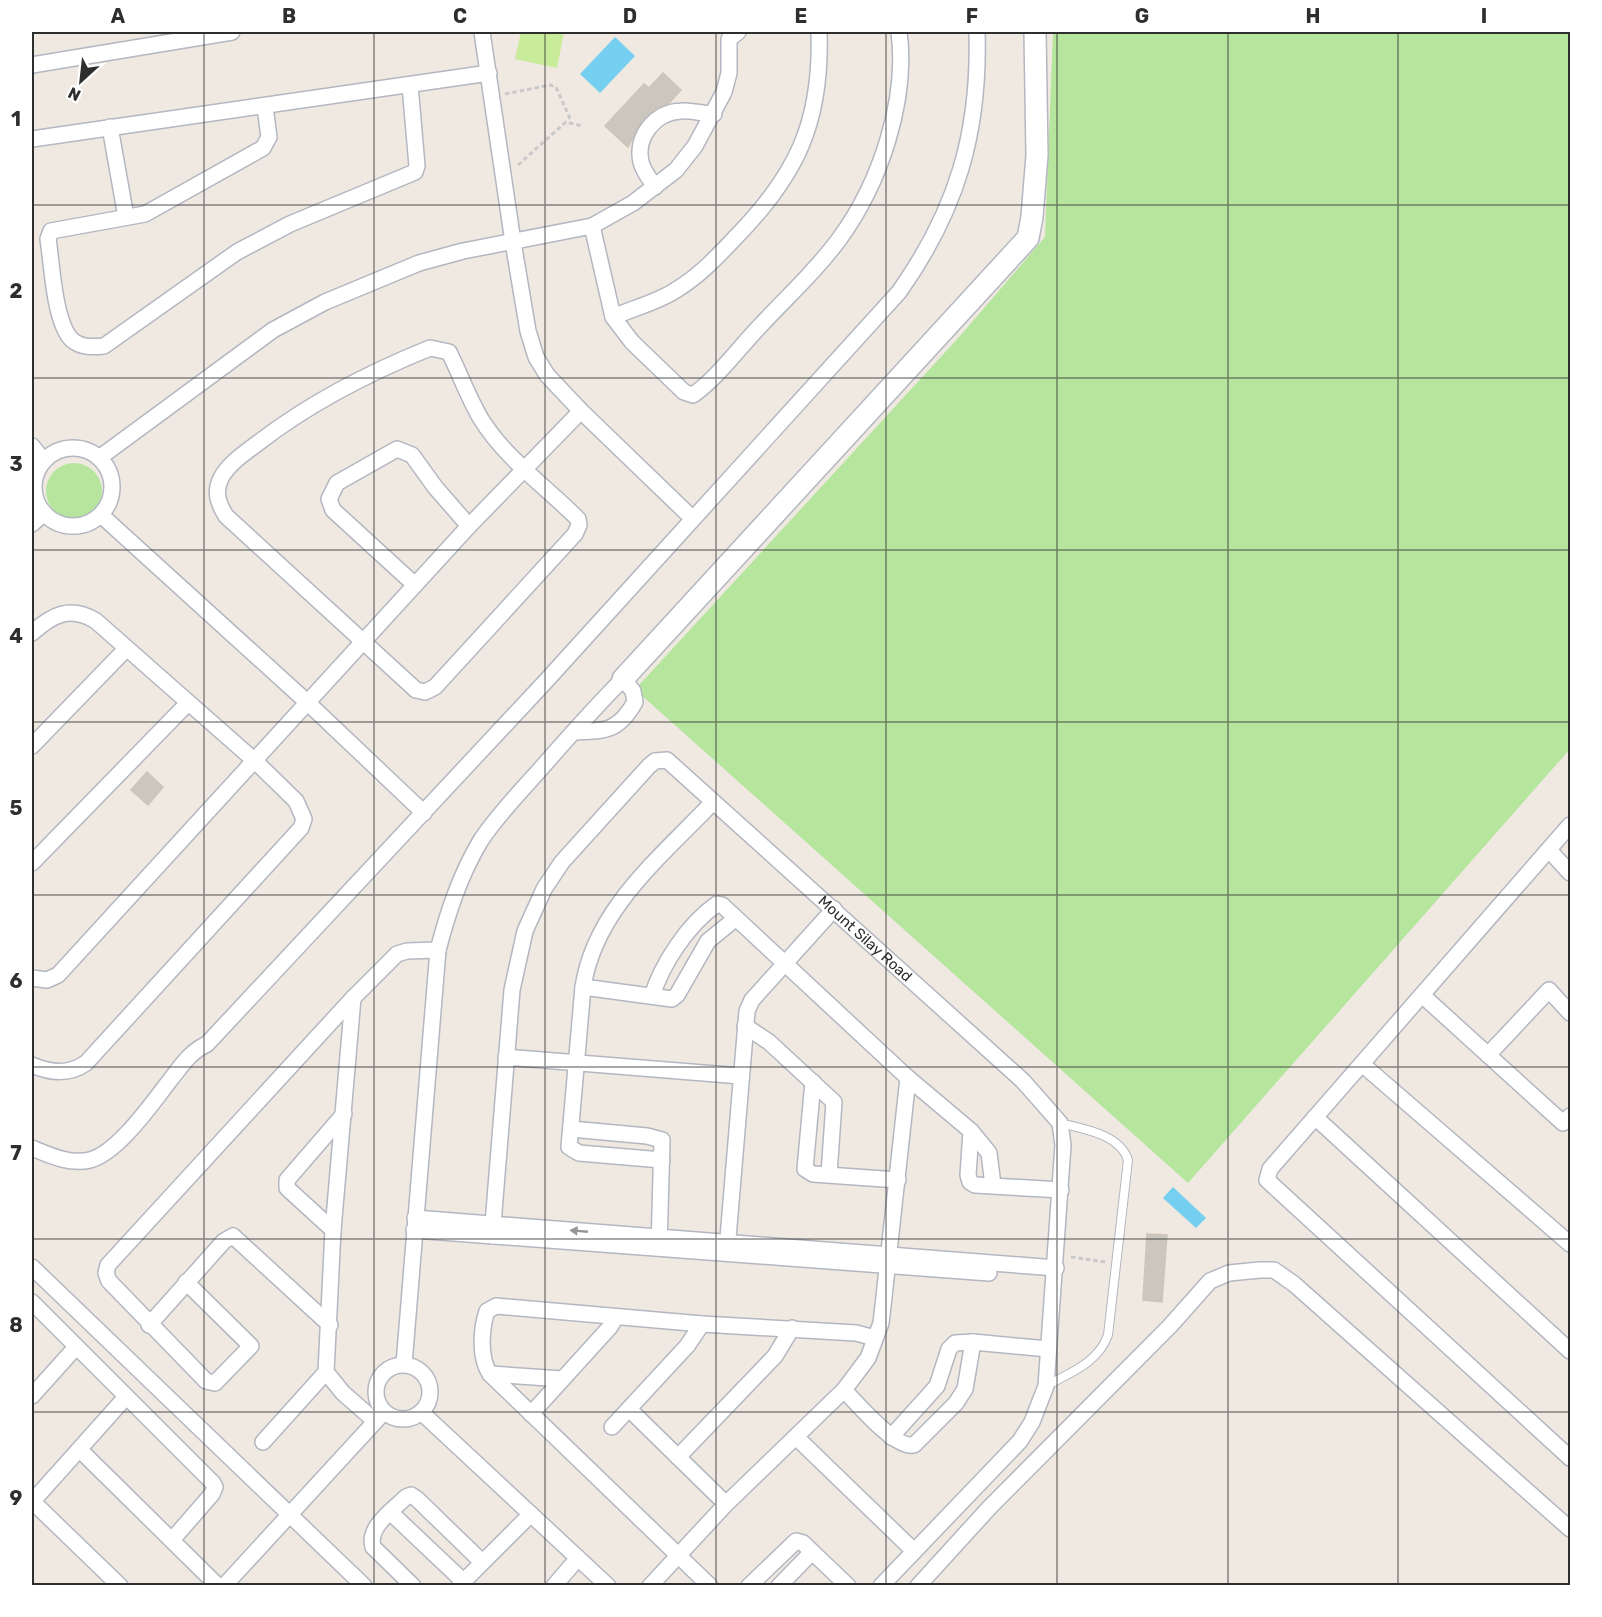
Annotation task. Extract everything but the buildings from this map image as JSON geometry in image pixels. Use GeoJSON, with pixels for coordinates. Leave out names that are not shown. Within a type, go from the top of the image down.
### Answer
{"type":"FeatureCollection","features":[{"type":"Feature","properties":{"kind":"street"},"geometry":{"type":"LineString","coordinates":[[32,65],[232,32]]}},
{"type":"Feature","properties":{"kind":"street"},"geometry":{"type":"LineString","coordinates":[[482,32],[513,242],[528,331],[536,357],[548,375],[581,411],[692,518]]}},
{"type":"Feature","properties":{"kind":"street"},"geometry":{"type":"LineString","coordinates":[[613,316],[674,292],[700,274],[752,221],[783,182],[805,140],[816,100],[820,65],[819,32]]}},
{"type":"Feature","properties":{"kind":"street"},"geometry":{"type":"LineString","coordinates":[[592,226],[613,316],[632,342],[684,392],[693,395],[827,254],[849,224],[882,156],[892,118],[901,75],[899,32]]}},
{"type":"Feature","properties":{"kind":"street"},"geometry":{"type":"LineString","coordinates":[[32,1149],[59,1159],[79,1161],[101,1155],[139,1119],[194,1050],[207,1044],[424,813],[899,292],[922,260],[956,190],[970,142],[977,86],[978,32]]}},
{"type":"Feature","properties":{"kind":"street"},"geometry":{"type":"LineString","coordinates":[[404,1364],[438,951],[447,911],[480,842],[495,819],[1028,238],[1037,154],[1035,32]]}},
{"type":"Feature","properties":{"kind":"street"},"geometry":{"type":"LineString","coordinates":[[99,458],[273,330],[325,302],[419,263],[592,226],[654,187],[676,170],[695,146],[714,114],[729,74],[729,34]]}},
{"type":"Feature","properties":{"kind":"street"},"geometry":{"type":"LineString","coordinates":[[32,139],[489,73]]}},
{"type":"Feature","properties":{"kind":"street"},"geometry":{"type":"LineString","coordinates":[[265,107],[269,137],[263,148],[161,207],[126,218],[60,229],[49,234],[60,315],[72,339],[81,345],[90,347],[104,346],[237,252],[290,224],[415,172],[417,166],[410,85]]}},
{"type":"Feature","properties":{"kind":"street"},"geometry":{"type":"LineString","coordinates":[[654,187],[641,164],[640,147],[644,133],[654,122],[669,113],[683,111],[714,114]]}},
{"type":"Feature","properties":{"kind":"street"},"geometry":{"type":"LineString","coordinates":[[111,127],[126,218]]}},
{"type":"Feature","properties":{"kind":"street"},"geometry":{"type":"LineString","coordinates":[[430,348],[449,352],[461,383],[483,421],[524,468],[578,519],[579,525],[575,534],[435,687],[425,692],[416,690],[364,644],[226,516],[217,499],[221,479],[230,465],[320,400],[378,369],[430,348]]}},
{"type":"Feature","properties":{"kind":"street"},"geometry":{"type":"LineString","coordinates":[[32,978],[47,980],[58,975],[364,644],[469,526],[581,411]]}},
{"type":"Feature","properties":{"kind":"street"},"geometry":{"type":"LineString","coordinates":[[32,446],[44,461]]}},
{"type":"Feature","properties":{"kind":"street"},"geometry":{"type":"LineString","coordinates":[[67,448],[84,450],[99,458],[106,465],[113,486],[112,496],[101,515],[94,521],[77,526],[59,524],[44,513],[35,496],[34,487],[44,461],[67,448]]}},
{"type":"Feature","properties":{"kind":"street"},"geometry":{"type":"LineString","coordinates":[[415,585],[333,510],[328,499],[338,483],[397,449],[404,449],[412,455],[435,487],[469,526]]}},
{"type":"Feature","properties":{"kind":"street"},"geometry":{"type":"LineString","coordinates":[[32,524],[44,513]]}},
{"type":"Feature","properties":{"kind":"street"},"geometry":{"type":"LineString","coordinates":[[101,515],[308,703],[424,813]]}},
{"type":"Feature","properties":{"kind":"street"},"geometry":{"type":"LineString","coordinates":[[32,633],[49,617],[59,613],[75,612],[96,621],[255,761],[296,801],[304,819],[301,828],[86,1063],[74,1071],[61,1072],[32,1065]]}},
{"type":"Feature","properties":{"kind":"street"},"geometry":{"type":"LineString","coordinates":[[32,746],[126,649]]}},
{"type":"Feature","properties":{"kind":"street"},"geometry":{"type":"LineString","coordinates":[[574,732],[603,731],[616,727],[635,702],[633,691],[623,679]]}},
{"type":"Feature","properties":{"kind":"street"},"geometry":{"type":"LineString","coordinates":[[32,863],[188,703]]}},
{"type":"Feature","properties":{"kind":"street","name":"Mount Silay Road"},"geometry":{"type":"LineString","coordinates":[[506,1057],[517,960],[525,931],[544,889],[562,862],[649,766],[655,761],[668,760],[712,803],[834,909],[1023,1082],[1060,1123]]}},
{"type":"Feature","properties":{"kind":"street"},"geometry":{"type":"LineString","coordinates":[[662,1160],[579,1153],[569,1147],[583,987],[587,962],[605,922],[632,887],[712,803]]}},
{"type":"Feature","properties":{"kind":"street"},"geometry":{"type":"LineString","coordinates":[[1570,825],[1270,1169],[1267,1180],[1570,1458]]}},
{"type":"Feature","properties":{"kind":"street"},"geometry":{"type":"LineString","coordinates":[[1549,850],[1570,873]]}},
{"type":"Feature","properties":{"kind":"street"},"geometry":{"type":"LineString","coordinates":[[652,996],[664,964],[711,908],[717,904],[722,905],[735,920],[908,1078],[972,1131],[988,1153],[993,1185]]}},
{"type":"Feature","properties":{"kind":"street"},"geometry":{"type":"LineString","coordinates":[[727,1247],[744,1019],[752,1000],[786,965],[834,909]]}},
{"type":"Feature","properties":{"kind":"street"},"geometry":{"type":"LineString","coordinates":[[583,987],[672,999],[677,995],[708,941],[735,920]]}},
{"type":"Feature","properties":{"kind":"street"},"geometry":{"type":"LineString","coordinates":[[186,1282],[249,1341],[248,1352],[215,1383],[206,1382],[109,1281],[106,1273],[108,1265],[353,998],[397,954],[407,951],[438,951]]}},
{"type":"Feature","properties":{"kind":"street"},"geometry":{"type":"LineString","coordinates":[[1488,1055],[1550,990],[1570,1012]]}},
{"type":"Feature","properties":{"kind":"street"},"geometry":{"type":"LineString","coordinates":[[1422,994],[1563,1123],[1570,1116]]}},
{"type":"Feature","properties":{"kind":"street"},"geometry":{"type":"LineString","coordinates":[[262,1443],[326,1372],[333,1230],[353,998]]}},
{"type":"Feature","properties":{"kind":"street"},"geometry":{"type":"LineString","coordinates":[[745,1026],[770,1042],[834,1102],[829,1174]]}},
{"type":"Feature","properties":{"kind":"street"},"geometry":{"type":"LineString","coordinates":[[492,1230],[506,1057],[741,1076]]}},
{"type":"Feature","properties":{"kind":"street"},"geometry":{"type":"LineString","coordinates":[[1362,1064],[1569,1241]]}},
{"type":"Feature","properties":{"kind":"street"},"geometry":{"type":"LineString","coordinates":[[650,1586],[726,1504],[844,1390],[868,1358],[881,1323],[908,1078]]}},
{"type":"Feature","properties":{"kind":"street"},"geometry":{"type":"LineString","coordinates":[[813,1082],[804,1165],[813,1173],[897,1180]]}},
{"type":"Feature","properties":{"kind":"street"},"geometry":{"type":"LineString","coordinates":[[333,1230],[287,1188],[287,1180],[344,1114]]}},
{"type":"Feature","properties":{"kind":"street"},"geometry":{"type":"LineString","coordinates":[[1315,1118],[1570,1351]]}},
{"type":"Feature","properties":{"kind":"street"},"geometry":{"type":"LineString","coordinates":[[881,1586],[1020,1441],[1032,1422],[1046,1386],[1061,1190],[1063,1144],[1060,1123]]}},
{"type":"Feature","properties":{"kind":"street"},"geometry":{"type":"LineString","coordinates":[[571,1129],[657,1138],[663,1143],[659,1244]]}},
{"type":"Feature","properties":{"kind":"street"},"geometry":{"type":"LineString","coordinates":[[972,1131],[968,1179],[975,1185],[1061,1190]]}},
{"type":"Feature","properties":{"kind":"street"},"geometry":{"type":"LineString","coordinates":[[415,1224],[659,1244],[1056,1267]]}},
{"type":"Feature","properties":{"kind":"street"},"geometry":{"type":"LineString","coordinates":[[149,1324],[224,1241],[233,1236],[330,1325]]}},
{"type":"Feature","properties":{"kind":"street"},"geometry":{"type":"LineString","coordinates":[[32,1267],[363,1586]]}},
{"type":"Feature","properties":{"kind":"street"},"geometry":{"type":"LineString","coordinates":[[918,1586],[989,1508],[1170,1326],[1210,1281],[1229,1272],[1274,1270],[1294,1284],[1570,1530]]}},
{"type":"Feature","properties":{"kind":"street"},"geometry":{"type":"LineString","coordinates":[[32,1302],[215,1487],[172,1540]]}},
{"type":"Feature","properties":{"kind":"street"},"geometry":{"type":"LineString","coordinates":[[710,1586],[489,1374],[485,1367],[482,1350],[485,1316],[489,1308],[702,1324],[792,1328],[856,1333],[875,1338]]}},
{"type":"Feature","properties":{"kind":"street"},"geometry":{"type":"LineString","coordinates":[[531,1414],[610,1327],[616,1317]]}},
{"type":"Feature","properties":{"kind":"street"},"geometry":{"type":"LineString","coordinates":[[612,1427],[692,1341],[702,1324]]}},
{"type":"Feature","properties":{"kind":"street"},"geometry":{"type":"LineString","coordinates":[[678,1457],[775,1356],[792,1328]]}},
{"type":"Feature","properties":{"kind":"street"},"geometry":{"type":"LineString","coordinates":[[891,1437],[937,1386],[951,1346],[973,1342],[1048,1349]]}},
{"type":"Feature","properties":{"kind":"street"},"geometry":{"type":"LineString","coordinates":[[844,1390],[891,1437],[903,1445],[914,1445],[956,1403],[964,1389],[973,1342]]}},
{"type":"Feature","properties":{"kind":"street"},"geometry":{"type":"LineString","coordinates":[[32,1396],[76,1347]]}},
{"type":"Feature","properties":{"kind":"street"},"geometry":{"type":"LineString","coordinates":[[326,1372],[343,1393],[379,1416],[398,1419],[406,1419],[421,1412],[430,1396],[427,1378],[413,1366],[404,1364],[388,1368],[377,1381],[376,1397],[379,1416]]}},
{"type":"Feature","properties":{"kind":"street"},"geometry":{"type":"LineString","coordinates":[[489,1374],[562,1379]]}},
{"type":"Feature","properties":{"kind":"street"},"geometry":{"type":"LineString","coordinates":[[120,1586],[32,1501],[125,1398]]}},
{"type":"Feature","properties":{"kind":"street"},"geometry":{"type":"LineString","coordinates":[[629,1409],[726,1504]]}},
{"type":"Feature","properties":{"kind":"street"},"geometry":{"type":"LineString","coordinates":[[421,1412],[608,1586]]}},
{"type":"Feature","properties":{"kind":"street"},"geometry":{"type":"LineString","coordinates":[[224,1586],[379,1416]]}},
{"type":"Feature","properties":{"kind":"street"},"geometry":{"type":"LineString","coordinates":[[796,1437],[914,1551]]}},
{"type":"Feature","properties":{"kind":"street"},"geometry":{"type":"LineString","coordinates":[[80,1450],[218,1586]]}},
{"type":"Feature","properties":{"kind":"street"},"geometry":{"type":"LineString","coordinates":[[413,1586],[373,1547],[372,1534],[390,1512],[411,1495],[482,1562]]}},
{"type":"Feature","properties":{"kind":"street"},"geometry":{"type":"LineString","coordinates":[[390,1512],[461,1583],[531,1514]]}},
{"type":"Feature","properties":{"kind":"street"},"geometry":{"type":"LineString","coordinates":[[749,1586],[796,1540],[848,1586]]}},
{"type":"Feature","properties":{"kind":"street"},"geometry":{"type":"LineString","coordinates":[[779,1586],[812,1552]]}},
{"type":"Feature","properties":{"kind":"street"},"geometry":{"type":"LineString","coordinates":[[554,1586],[578,1558]]}},
{"type":"Feature","properties":{"kind":"lane"},"geometry":{"type":"LineString","coordinates":[[1046,1386],[1093,1360],[1104,1346],[1108,1335],[1128,1160],[1113,1141],[1060,1123]]}},
{"type":"Feature","properties":{"kind":"path"},"geometry":{"type":"LineString","coordinates":[[492,97],[550,85],[556,87],[571,121]]}},
{"type":"Feature","properties":{"kind":"path"},"geometry":{"type":"LineString","coordinates":[[503,177],[566,122],[571,121],[583,126]]}},
{"type":"Feature","properties":{"kind":"path"},"geometry":{"type":"LineString","coordinates":[[1056,1267],[1116,1263]]}},
{"type":"Feature","properties":{"kind":"green space"},"geometry":{"type":"Polygon","coordinates":[[[521,32],[564,32],[557,68],[515,59],[521,32]]]}},
{"type":"Feature","properties":{"kind":"green space"},"geometry":{"type":"Polygon","coordinates":[[[1053,32],[1570,32],[1570,749],[1188,1183],[639,693],[640,684],[960,336],[1045,237],[1053,32]]]}},
{"type":"Feature","properties":{"kind":"green space"},"geometry":{"type":"Polygon","coordinates":[[[74,463],[85,465],[94,471],[100,480],[102,491],[100,502],[94,511],[85,517],[74,519],[63,517],[54,511],[48,502],[46,491],[48,480],[54,471],[63,465],[74,463]]]}},
{"type":"Feature","properties":{"kind":"water"},"geometry":{"type":"Polygon","coordinates":[[[615,37],[635,56],[600,93],[580,74],[615,37]]]}},
{"type":"Feature","properties":{"kind":"water"},"geometry":{"type":"Polygon","coordinates":[[[1173,1187],[1206,1218],[1196,1228],[1163,1198],[1173,1187]]]}}]}
